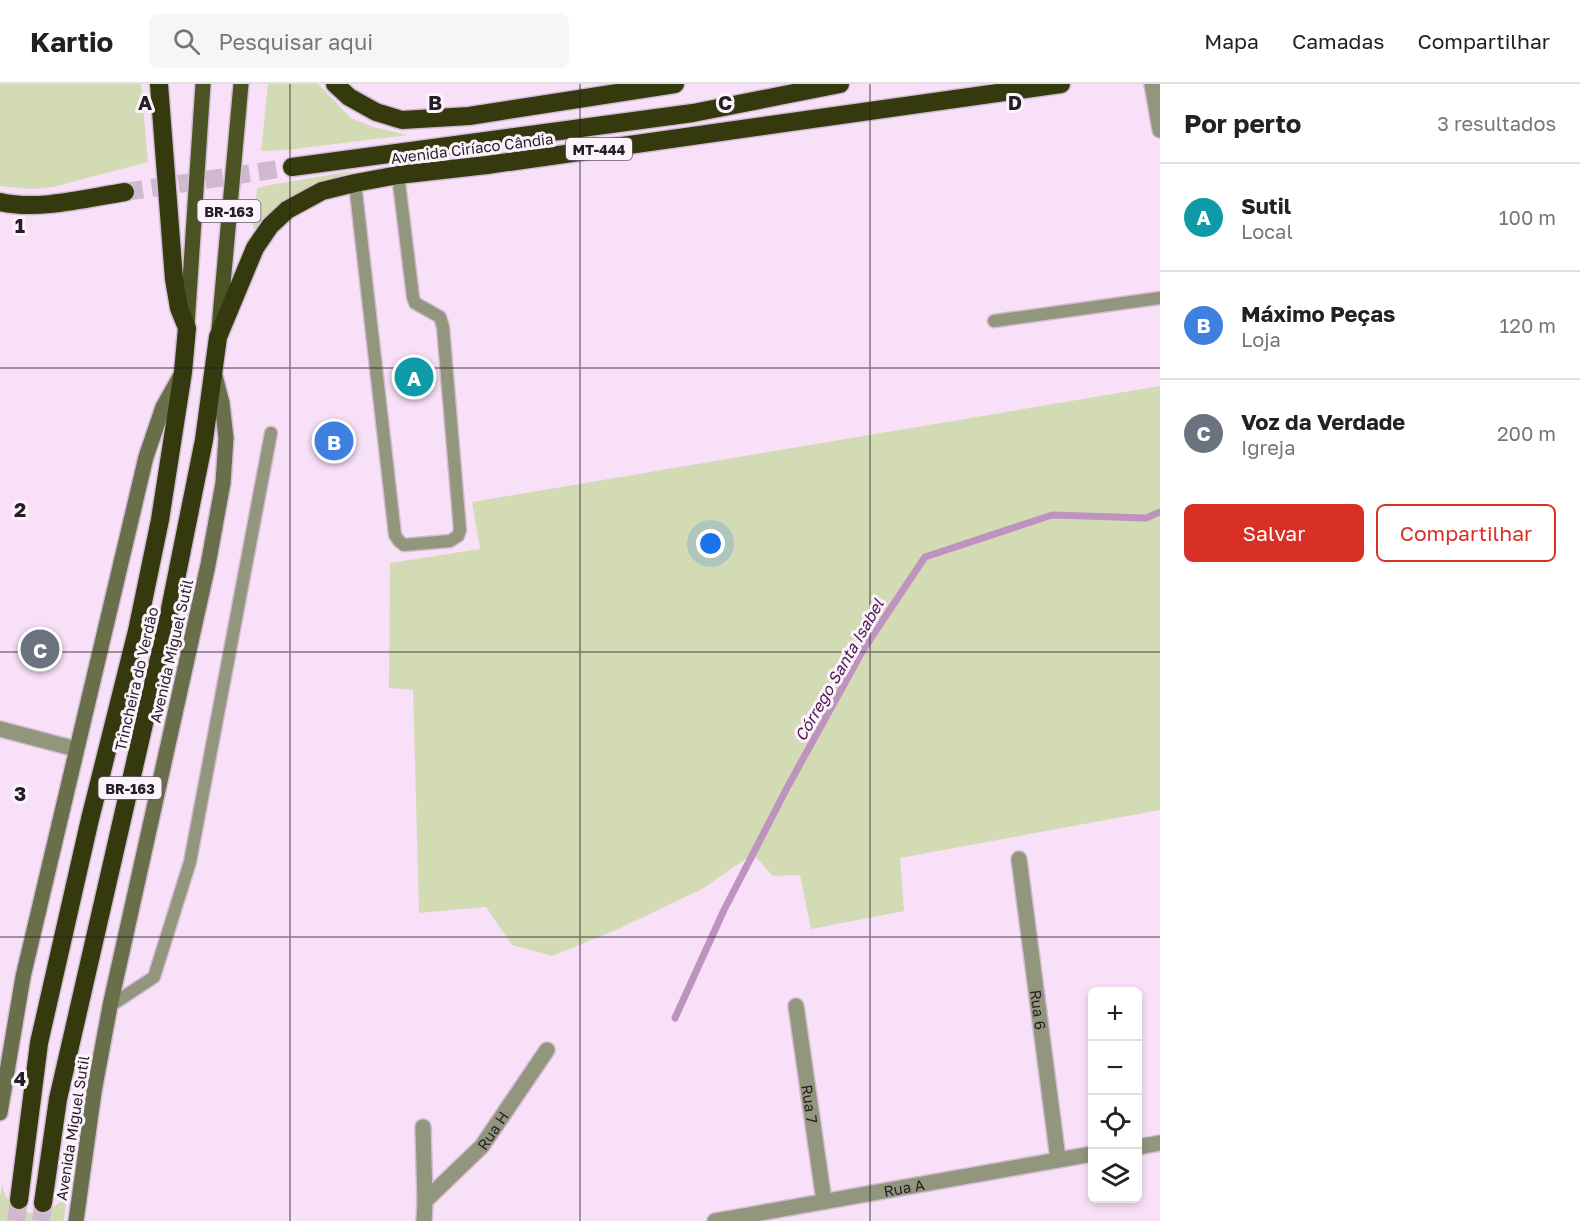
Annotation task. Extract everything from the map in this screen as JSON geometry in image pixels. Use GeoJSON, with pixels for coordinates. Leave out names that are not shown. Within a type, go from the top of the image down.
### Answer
{"type":"FeatureCollection","features":[{"type":"Feature","properties":{"kind":"highway"},"geometry":{"type":"LineString","coordinates":[[159,84],[174,279],[179,308],[187,328]]}},
{"type":"Feature","properties":{"kind":"highway"},"geometry":{"type":"LineString","coordinates":[[334,84],[349,97],[376,112],[402,120],[469,116],[675,84]]}},
{"type":"Feature","properties":{"kind":"highway"},"geometry":{"type":"LineString","coordinates":[[292,167],[693,112],[840,84]]}},
{"type":"Feature","properties":{"kind":"highway","name":"Avenida Ciríaco Cândia"},"geometry":{"type":"LineString","coordinates":[[218,337],[255,248],[270,226],[287,210],[322,192],[355,183],[398,176],[1061,84]]}},
{"type":"Feature","properties":{"kind":"highway"},"geometry":{"type":"LineString","coordinates":[[0,202],[36,205],[125,192]]}},
{"type":"Feature","properties":{"kind":"highway","name":"BR-163"},"geometry":{"type":"LineString","coordinates":[[183,372],[187,328]]}},
{"type":"Feature","properties":{"kind":"highway","name":"Avenida Miguel Sutil"},"geometry":{"type":"LineString","coordinates":[[214,373],[218,337]]}},
{"type":"Feature","properties":{"kind":"highway","name":"Trincheira do Verdão"},"geometry":{"type":"LineString","coordinates":[[19,1200],[39,1043],[90,819],[138,631],[160,520],[183,372]]}},
{"type":"Feature","properties":{"kind":"highway","name":"Trincheira do Verdão"},"geometry":{"type":"LineString","coordinates":[[43,1203],[58,1098],[168,619],[204,440],[214,373]]}},
{"type":"Feature","properties":{"kind":"main road","name":"BR-163"},"geometry":{"type":"LineString","coordinates":[[187,328],[203,84]]}},
{"type":"Feature","properties":{"kind":"main road","name":"Avenida Miguel Sutil"},"geometry":{"type":"LineString","coordinates":[[218,337],[241,84]]}},
{"type":"Feature","properties":{"kind":"street"},"geometry":{"type":"LineString","coordinates":[[1152,84],[1160,130]]}},
{"type":"Feature","properties":{"kind":"street"},"geometry":{"type":"LineString","coordinates":[[0,1113],[23,977],[146,457],[163,407],[183,372]]}},
{"type":"Feature","properties":{"kind":"street","name":"Avenida Miguel Sutil"},"geometry":{"type":"LineString","coordinates":[[76,1221],[94,1092],[110,1006],[208,565],[223,483],[225,438],[222,403],[214,373]]}},
{"type":"Feature","properties":{"kind":"street"},"geometry":{"type":"LineString","coordinates":[[0,729],[76,748]]}},
{"type":"Feature","properties":{"kind":"street","name":"Rua 6"},"geometry":{"type":"LineString","coordinates":[[1019,859],[1058,1159]]}},
{"type":"Feature","properties":{"kind":"street","name":"Rua 7"},"geometry":{"type":"LineString","coordinates":[[796,1006],[824,1202]]}},
{"type":"Feature","properties":{"kind":"street","name":"Rua H"},"geometry":{"type":"LineString","coordinates":[[425,1200],[482,1146],[547,1050]]}},
{"type":"Feature","properties":{"kind":"street"},"geometry":{"type":"LineString","coordinates":[[423,1127],[424,1221]]}},
{"type":"Feature","properties":{"kind":"street"},"geometry":{"type":"LineString","coordinates":[[1142,1146],[1160,1143]]}},
{"type":"Feature","properties":{"kind":"street","name":"Rua A"},"geometry":{"type":"LineString","coordinates":[[715,1221],[1088,1155]]}},
{"type":"Feature","properties":{"kind":"lane"},"geometry":{"type":"LineString","coordinates":[[355,183],[395,535],[405,545],[450,541],[458,536],[459,530],[443,327],[440,318],[415,303],[413,297],[398,176]]}},
{"type":"Feature","properties":{"kind":"lane"},"geometry":{"type":"LineString","coordinates":[[994,321],[1160,298]]}},
{"type":"Feature","properties":{"kind":"lane"},"geometry":{"type":"LineString","coordinates":[[110,1006],[154,977],[190,862],[271,433]]}},
{"type":"Feature","properties":{"kind":"green space"},"geometry":{"type":"Polygon","coordinates":[[[0,84],[141,84],[148,162],[53,187],[31,189],[0,186],[0,84]]]}},
{"type":"Feature","properties":{"kind":"green space"},"geometry":{"type":"Polygon","coordinates":[[[268,84],[318,84],[351,118],[373,127],[408,135],[287,150],[261,151],[268,84]]]}},
{"type":"Feature","properties":{"kind":"green space"},"geometry":{"type":"Polygon","coordinates":[[[359,170],[302,191],[277,207],[255,229],[253,227],[257,189],[359,170]]]}},
{"type":"Feature","properties":{"kind":"green space"},"geometry":{"type":"Polygon","coordinates":[[[1160,386],[1160,810],[900,858],[904,911],[811,929],[800,875],[773,876],[753,854],[702,889],[616,930],[552,956],[512,945],[486,907],[419,913],[413,690],[389,688],[390,563],[480,549],[472,502],[1160,386]]]}},
{"type":"Feature","properties":{"kind":"green space"},"geometry":{"type":"Polygon","coordinates":[[[2,1184],[12,1205],[30,1213],[50,1209],[67,1194],[64,1221],[0,1221],[2,1184]]]}},
{"type":"Feature","properties":{"kind":"waterway","name":"Córrego Santa Isabel"},"geometry":{"type":"LineString","coordinates":[[675,1018],[724,910],[788,786],[863,650],[925,557],[1052,515],[1146,518],[1160,512]]}},
{"type":"Feature","properties":{"kind":"tunnel"},"geometry":{"type":"LineString","coordinates":[[125,192],[292,167]]}},
{"type":"Feature","properties":{"kind":"tunnel"},"geometry":{"type":"LineString","coordinates":[[16,1221],[19,1200]]}},
{"type":"Feature","properties":{"kind":"tunnel"},"geometry":{"type":"LineString","coordinates":[[41,1221],[43,1203]]}},
{"type":"Feature","properties":{"kind":"place","name":"Sutil"},"geometry":{"type":"Point","coordinates":[414,377]}},
{"type":"Feature","properties":{"kind":"place","name":"Máximo Peças"},"geometry":{"type":"Point","coordinates":[334,441]}},
{"type":"Feature","properties":{"kind":"place","name":"Voz da Verdade"},"geometry":{"type":"Point","coordinates":[40,649]}}]}
